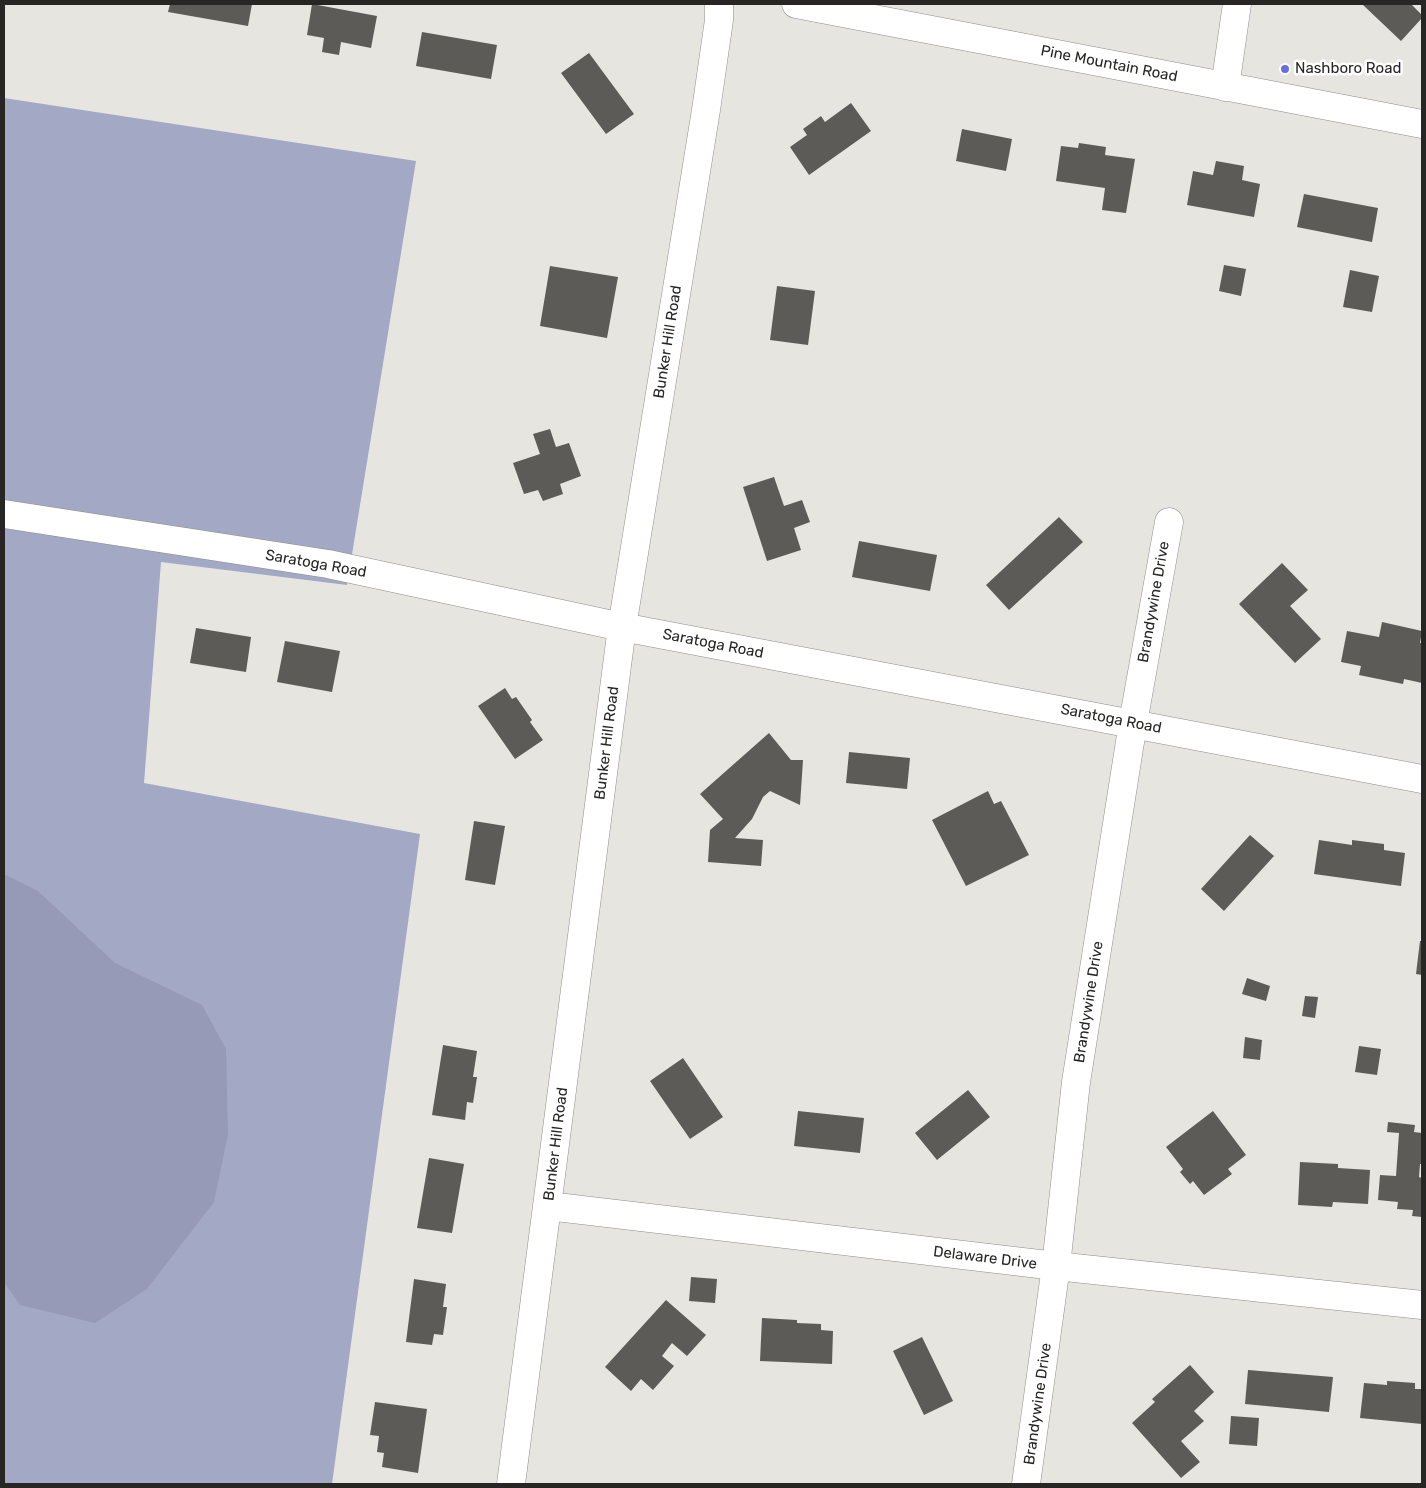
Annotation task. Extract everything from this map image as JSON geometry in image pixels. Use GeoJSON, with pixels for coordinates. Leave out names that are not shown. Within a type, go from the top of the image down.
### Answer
{"type":"FeatureCollection","features":[{"type":"Feature","properties":{"kind":"street","name":"Bunker Hill Road"},"geometry":{"type":"LineString","coordinates":[[511,1484],[622,626],[706,110],[719,20],[719,4]]}},
{"type":"Feature","properties":{"kind":"street","name":"Pine Mountain Road"},"geometry":{"type":"LineString","coordinates":[[796,4],[1422,124]]}},
{"type":"Feature","properties":{"kind":"street"},"geometry":{"type":"LineString","coordinates":[[1225,87],[1237,4]]}},
{"type":"Feature","properties":{"kind":"street","name":"Saratoga Road"},"geometry":{"type":"LineString","coordinates":[[4,514],[328,564],[622,626],[1422,779]]}},
{"type":"Feature","properties":{"kind":"street","name":"Brandywine Drive"},"geometry":{"type":"LineString","coordinates":[[1026,1484],[1056,1266],[1076,1082],[1133,723],[1169,522]]}},
{"type":"Feature","properties":{"kind":"street","name":"Delaware Drive"},"geometry":{"type":"LineString","coordinates":[[548,1206],[1056,1266],[1422,1305]]}},
{"type":"Feature","properties":{"kind":"shaded area"},"geometry":{"type":"Polygon","coordinates":[[[4,98],[416,161],[347,585],[161,562],[144,783],[420,834],[332,1484],[4,1484],[4,98]]]}},
{"type":"Feature","properties":{"kind":"shaded area"},"geometry":{"type":"Polygon","coordinates":[[[4,874],[38,891],[115,963],[202,1005],[226,1049],[228,1134],[214,1202],[147,1289],[95,1323],[20,1305],[4,1282],[4,874]]]}},
{"type":"Feature","properties":{"kind":"building"},"geometry":{"type":"Polygon","coordinates":[[[170,4],[252,4],[248,26],[168,12],[170,4]]]}},
{"type":"Feature","properties":{"kind":"building"},"geometry":{"type":"Polygon","coordinates":[[[312,4],[377,16],[371,48],[341,42],[339,55],[322,52],[324,38],[307,35],[312,4]]]}},
{"type":"Feature","properties":{"kind":"building"},"geometry":{"type":"Polygon","coordinates":[[[1362,4],[1411,4],[1422,15],[1422,18],[1401,41],[1362,4]]]}},
{"type":"Feature","properties":{"kind":"building"},"geometry":{"type":"Polygon","coordinates":[[[422,32],[497,45],[491,79],[416,66],[422,32]]]}},
{"type":"Feature","properties":{"kind":"building"},"geometry":{"type":"Polygon","coordinates":[[[589,53],[634,114],[606,134],[561,73],[589,53]]]}},
{"type":"Feature","properties":{"kind":"building"},"geometry":{"type":"Polygon","coordinates":[[[851,103],[871,131],[809,175],[790,147],[807,135],[803,129],[821,116],[825,122],[851,103]]]}},
{"type":"Feature","properties":{"kind":"building"},"geometry":{"type":"Polygon","coordinates":[[[962,129],[1012,139],[1006,171],[956,161],[962,129]]]}},
{"type":"Feature","properties":{"kind":"building"},"geometry":{"type":"Polygon","coordinates":[[[1079,143],[1106,147],[1105,155],[1135,159],[1126,213],[1102,210],[1105,188],[1056,181],[1061,146],[1078,148],[1079,143]]]}},
{"type":"Feature","properties":{"kind":"building"},"geometry":{"type":"Polygon","coordinates":[[[1216,161],[1244,166],[1242,180],[1260,184],[1254,217],[1187,205],[1193,171],[1213,175],[1216,161]]]}},
{"type":"Feature","properties":{"kind":"building"},"geometry":{"type":"Polygon","coordinates":[[[1304,194],[1378,208],[1372,242],[1297,227],[1304,194]]]}},
{"type":"Feature","properties":{"kind":"building"},"geometry":{"type":"Polygon","coordinates":[[[1224,265],[1246,269],[1241,296],[1219,291],[1224,265]]]}},
{"type":"Feature","properties":{"kind":"building"},"geometry":{"type":"Polygon","coordinates":[[[550,266],[618,277],[607,338],[540,326],[550,266]]]}},
{"type":"Feature","properties":{"kind":"building"},"geometry":{"type":"Polygon","coordinates":[[[1350,270],[1379,276],[1372,312],[1343,307],[1350,270]]]}},
{"type":"Feature","properties":{"kind":"building"},"geometry":{"type":"Polygon","coordinates":[[[777,286],[815,291],[808,345],[770,340],[777,286]]]}},
{"type":"Feature","properties":{"kind":"building"},"geometry":{"type":"Polygon","coordinates":[[[550,429],[556,447],[569,443],[581,476],[560,484],[563,494],[543,501],[538,490],[524,494],[513,463],[540,454],[533,434],[550,429]]]}},
{"type":"Feature","properties":{"kind":"building"},"geometry":{"type":"Polygon","coordinates":[[[774,477],[784,506],[802,500],[810,522],[794,528],[801,550],[767,561],[743,487],[774,477]]]}},
{"type":"Feature","properties":{"kind":"building"},"geometry":{"type":"Polygon","coordinates":[[[1059,517],[1083,542],[1009,610],[986,585],[1059,517]]]}},
{"type":"Feature","properties":{"kind":"building"},"geometry":{"type":"Polygon","coordinates":[[[859,541],[937,555],[930,591],[852,577],[859,541]]]}},
{"type":"Feature","properties":{"kind":"building"},"geometry":{"type":"Polygon","coordinates":[[[1282,563],[1308,590],[1290,606],[1321,639],[1295,663],[1239,604],[1282,563]]]}},
{"type":"Feature","properties":{"kind":"building"},"geometry":{"type":"Polygon","coordinates":[[[1382,622],[1422,631],[1420,643],[1422,643],[1422,683],[1404,679],[1403,684],[1359,675],[1361,666],[1341,662],[1347,631],[1379,637],[1382,622]]]}},
{"type":"Feature","properties":{"kind":"building"},"geometry":{"type":"Polygon","coordinates":[[[196,628],[251,637],[246,672],[190,663],[196,628]]]}},
{"type":"Feature","properties":{"kind":"building"},"geometry":{"type":"Polygon","coordinates":[[[285,641],[340,651],[332,692],[277,682],[285,641]]]}},
{"type":"Feature","properties":{"kind":"building"},"geometry":{"type":"Polygon","coordinates":[[[505,688],[512,699],[516,697],[543,740],[515,759],[478,706],[505,688]]]}},
{"type":"Feature","properties":{"kind":"building"},"geometry":{"type":"Polygon","coordinates":[[[769,733],[791,760],[803,760],[800,805],[770,791],[763,797],[752,819],[735,838],[763,840],[761,866],[708,862],[710,830],[723,819],[700,794],[769,733]]]}},
{"type":"Feature","properties":{"kind":"building"},"geometry":{"type":"Polygon","coordinates":[[[849,752],[910,758],[907,789],[846,783],[849,752]]]}},
{"type":"Feature","properties":{"kind":"building"},"geometry":{"type":"Polygon","coordinates":[[[988,791],[994,804],[1001,801],[1029,855],[966,886],[932,820],[988,791]]]}},
{"type":"Feature","properties":{"kind":"building"},"geometry":{"type":"Polygon","coordinates":[[[474,821],[505,826],[495,885],[465,880],[474,821]]]}},
{"type":"Feature","properties":{"kind":"building"},"geometry":{"type":"Polygon","coordinates":[[[1250,835],[1274,856],[1224,911],[1201,889],[1250,835]]]}},
{"type":"Feature","properties":{"kind":"building"},"geometry":{"type":"Polygon","coordinates":[[[1319,840],[1352,845],[1352,840],[1384,844],[1384,850],[1405,853],[1401,886],[1314,874],[1319,840]]]}},
{"type":"Feature","properties":{"kind":"building"},"geometry":{"type":"Polygon","coordinates":[[[1420,941],[1422,941],[1422,975],[1416,974],[1420,941]]]}},
{"type":"Feature","properties":{"kind":"building"},"geometry":{"type":"Polygon","coordinates":[[[1247,978],[1270,986],[1266,1001],[1242,994],[1247,978]]]}},
{"type":"Feature","properties":{"kind":"building"},"geometry":{"type":"Polygon","coordinates":[[[1305,996],[1318,997],[1315,1018],[1302,1016],[1305,996]]]}},
{"type":"Feature","properties":{"kind":"building"},"geometry":{"type":"Polygon","coordinates":[[[1245,1037],[1262,1040],[1260,1060],[1243,1058],[1245,1037]]]}},
{"type":"Feature","properties":{"kind":"building"},"geometry":{"type":"Polygon","coordinates":[[[443,1045],[477,1051],[473,1077],[477,1077],[473,1103],[467,1102],[465,1120],[432,1115],[443,1045]]]}},
{"type":"Feature","properties":{"kind":"building"},"geometry":{"type":"Polygon","coordinates":[[[1359,1046],[1381,1049],[1377,1075],[1355,1072],[1359,1046]]]}},
{"type":"Feature","properties":{"kind":"building"},"geometry":{"type":"Polygon","coordinates":[[[683,1058],[723,1117],[690,1139],[650,1081],[683,1058]]]}},
{"type":"Feature","properties":{"kind":"building"},"geometry":{"type":"Polygon","coordinates":[[[968,1090],[990,1117],[937,1160],[915,1133],[968,1090]]]}},
{"type":"Feature","properties":{"kind":"building"},"geometry":{"type":"Polygon","coordinates":[[[798,1111],[864,1118],[860,1153],[794,1146],[798,1111]]]}},
{"type":"Feature","properties":{"kind":"building"},"geometry":{"type":"Polygon","coordinates":[[[1213,1111],[1246,1155],[1228,1169],[1232,1174],[1204,1195],[1193,1181],[1190,1184],[1180,1172],[1183,1169],[1166,1147],[1213,1111]]]}},
{"type":"Feature","properties":{"kind":"building"},"geometry":{"type":"Polygon","coordinates":[[[1388,1122],[1415,1125],[1414,1132],[1422,1133],[1422,1164],[1420,1164],[1419,1177],[1422,1178],[1422,1217],[1412,1216],[1413,1210],[1397,1209],[1398,1202],[1378,1200],[1380,1175],[1396,1176],[1399,1133],[1387,1132],[1388,1122]]]}},
{"type":"Feature","properties":{"kind":"building"},"geometry":{"type":"Polygon","coordinates":[[[429,1158],[464,1164],[452,1233],[417,1228],[429,1158]]]}},
{"type":"Feature","properties":{"kind":"building"},"geometry":{"type":"Polygon","coordinates":[[[1300,1162],[1338,1164],[1338,1168],[1370,1170],[1368,1204],[1333,1202],[1332,1207],[1298,1205],[1300,1162]]]}},
{"type":"Feature","properties":{"kind":"building"},"geometry":{"type":"Polygon","coordinates":[[[691,1277],[717,1279],[715,1303],[689,1301],[691,1277]]]}},
{"type":"Feature","properties":{"kind":"building"},"geometry":{"type":"Polygon","coordinates":[[[414,1279],[446,1284],[443,1307],[447,1307],[443,1335],[434,1334],[432,1345],[406,1342],[414,1279]]]}},
{"type":"Feature","properties":{"kind":"building"},"geometry":{"type":"Polygon","coordinates":[[[666,1300],[706,1335],[687,1356],[672,1343],[662,1356],[674,1366],[653,1390],[641,1379],[631,1391],[605,1367],[666,1300]]]}},
{"type":"Feature","properties":{"kind":"building"},"geometry":{"type":"Polygon","coordinates":[[[762,1318],[797,1320],[797,1323],[821,1324],[821,1330],[833,1331],[832,1364],[760,1361],[762,1318]]]}},
{"type":"Feature","properties":{"kind":"building"},"geometry":{"type":"Polygon","coordinates":[[[922,1337],[953,1401],[924,1415],[893,1351],[922,1337]]]}},
{"type":"Feature","properties":{"kind":"building"},"geometry":{"type":"Polygon","coordinates":[[[1190,1365],[1214,1392],[1194,1411],[1204,1421],[1181,1441],[1200,1462],[1181,1478],[1132,1423],[1155,1402],[1152,1399],[1190,1365]]]}},
{"type":"Feature","properties":{"kind":"building"},"geometry":{"type":"Polygon","coordinates":[[[1248,1370],[1333,1377],[1329,1412],[1245,1404],[1248,1370]]]}},
{"type":"Feature","properties":{"kind":"building"},"geometry":{"type":"Polygon","coordinates":[[[1387,1381],[1415,1383],[1415,1389],[1422,1389],[1422,1424],[1360,1418],[1364,1383],[1387,1385],[1387,1381]]]}},
{"type":"Feature","properties":{"kind":"building"},"geometry":{"type":"Polygon","coordinates":[[[375,1402],[427,1409],[418,1473],[382,1467],[384,1453],[377,1452],[379,1436],[370,1435],[375,1402]]]}},
{"type":"Feature","properties":{"kind":"building"},"geometry":{"type":"Polygon","coordinates":[[[1231,1416],[1259,1418],[1257,1446],[1229,1444],[1231,1416]]]}},
{"type":"Feature","properties":{"kind":"place","name":"Nashboro Road"},"geometry":{"type":"Point","coordinates":[1285,69]}}]}
